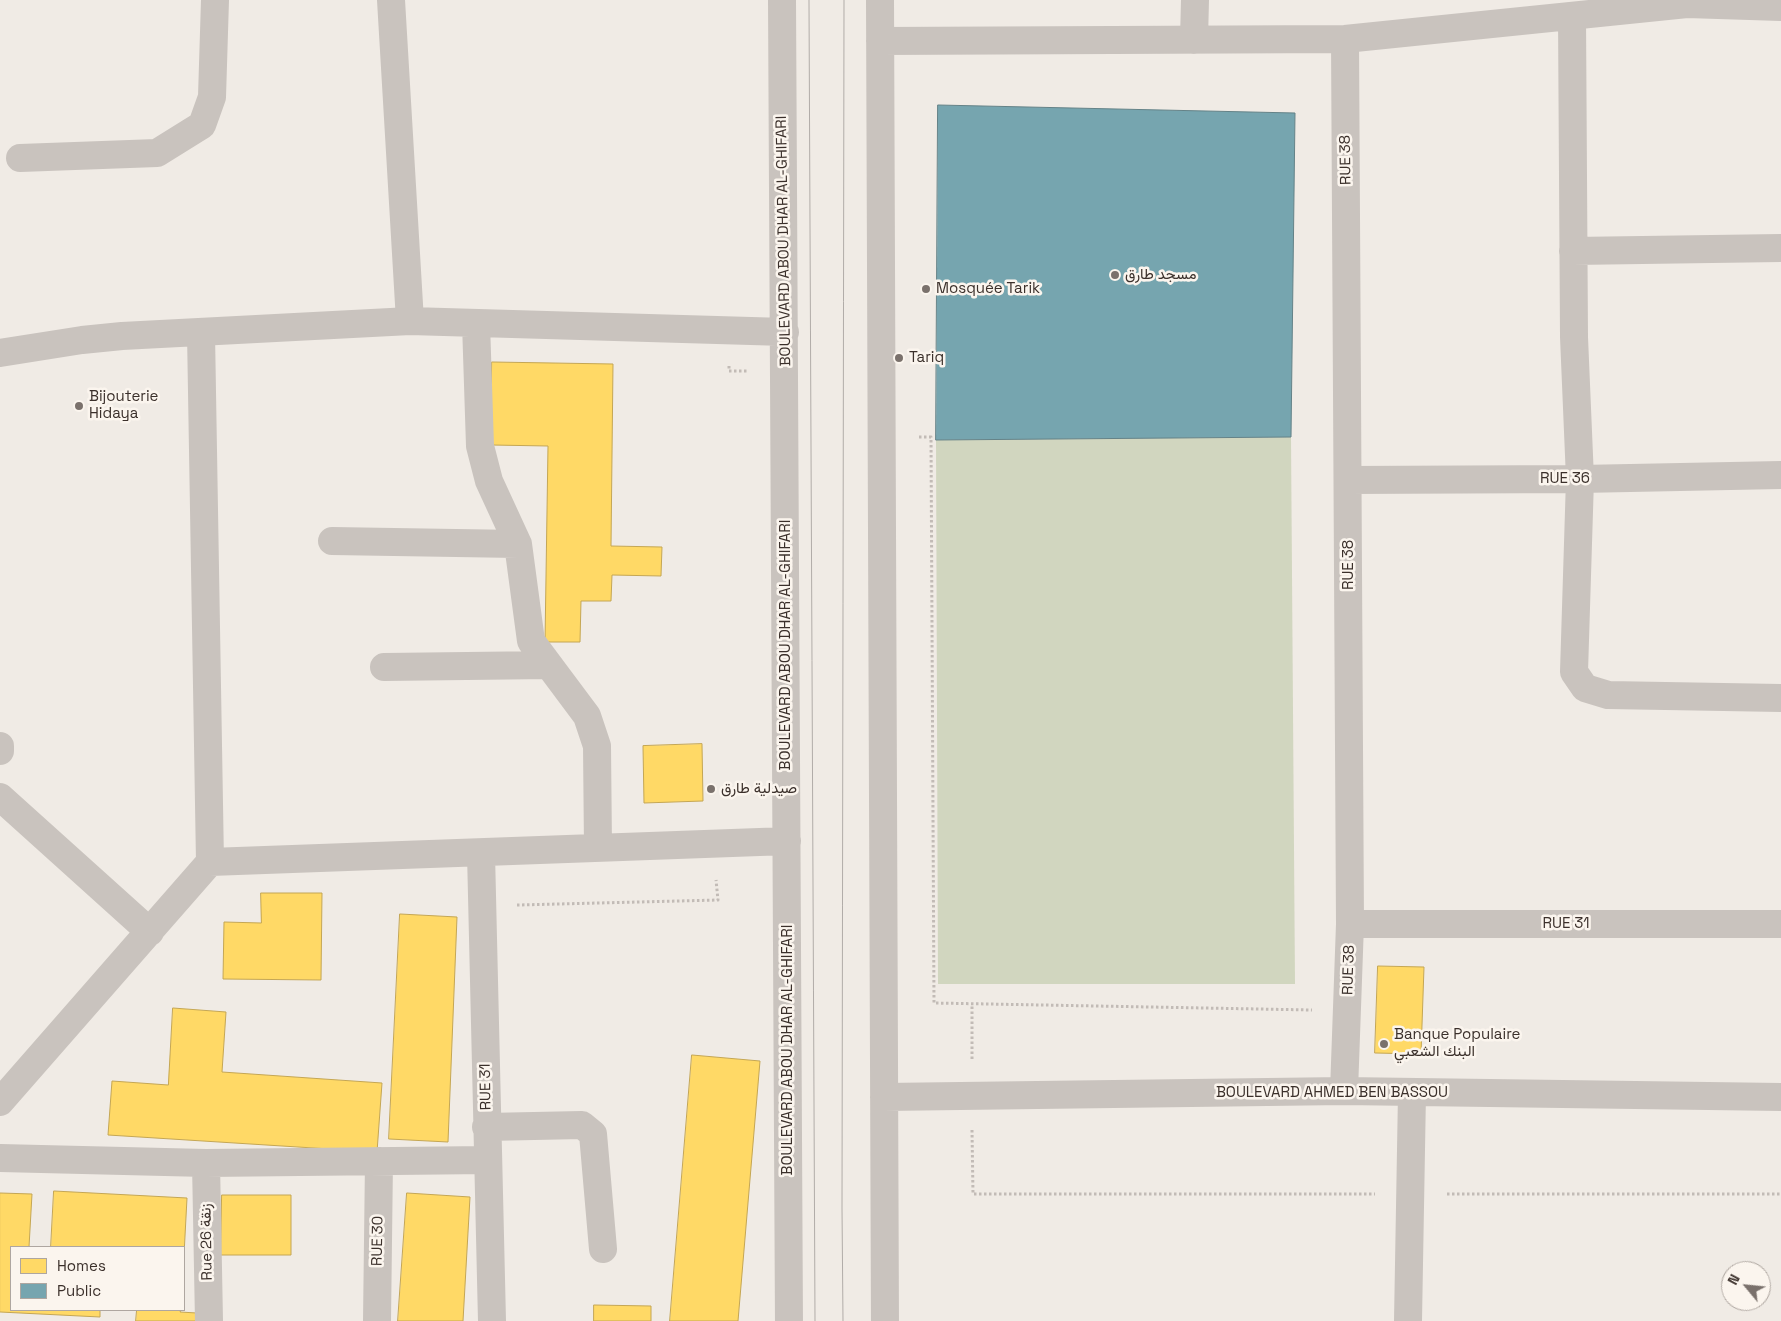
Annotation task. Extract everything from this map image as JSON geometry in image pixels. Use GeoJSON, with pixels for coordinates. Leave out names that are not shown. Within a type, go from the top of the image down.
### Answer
{"type":"FeatureCollection","features":[{"type":"Feature","properties":{"kind":"street"},"geometry":{"type":"LineString","coordinates":[[20,158],[157,153],[202,125],[212,97],[215,0]]}},
{"type":"Feature","properties":{"kind":"street"},"geometry":{"type":"LineString","coordinates":[[391,0],[410,322]]}},
{"type":"Feature","properties":{"kind":"street","name":"BOULEVARD ABOU DHAR AL-GHIFARI"},"geometry":{"type":"LineString","coordinates":[[782,0],[789,1321]]}},
{"type":"Feature","properties":{"kind":"street"},"geometry":{"type":"LineString","coordinates":[[880,0],[885,1321]]}},
{"type":"Feature","properties":{"kind":"street"},"geometry":{"type":"LineString","coordinates":[[1194,40],[1195,0]]}},
{"type":"Feature","properties":{"kind":"street"},"geometry":{"type":"LineString","coordinates":[[880,41],[1345,39],[1572,16],[1687,2],[1781,7]]}},
{"type":"Feature","properties":{"kind":"street"},"geometry":{"type":"LineString","coordinates":[[1572,16],[1574,337],[1580,479],[1574,672],[1585,688],[1608,695],[1781,698]]}},
{"type":"Feature","properties":{"kind":"street","name":"RUE 38"},"geometry":{"type":"LineString","coordinates":[[1344,1091],[1350,924],[1345,39]]}},
{"type":"Feature","properties":{"kind":"street"},"geometry":{"type":"LineString","coordinates":[[1573,251],[1781,248]]}},
{"type":"Feature","properties":{"kind":"street"},"geometry":{"type":"LineString","coordinates":[[0,353],[114,337],[410,322],[785,332]]}},
{"type":"Feature","properties":{"kind":"street"},"geometry":{"type":"LineString","coordinates":[[476,323],[480,446],[489,481],[518,544],[531,641],[587,716],[597,746],[598,848]]}},
{"type":"Feature","properties":{"kind":"street"},"geometry":{"type":"LineString","coordinates":[[0,1102],[210,862],[201,333]]}},
{"type":"Feature","properties":{"kind":"street","name":"RUE 36"},"geometry":{"type":"LineString","coordinates":[[1348,480],[1781,476]]}},
{"type":"Feature","properties":{"kind":"street"},"geometry":{"type":"LineString","coordinates":[[332,541],[518,544]]}},
{"type":"Feature","properties":{"kind":"street"},"geometry":{"type":"LineString","coordinates":[[384,667],[549,665]]}},
{"type":"Feature","properties":{"kind":"street"},"geometry":{"type":"LineString","coordinates":[[0,746],[0,751]]}},
{"type":"Feature","properties":{"kind":"street"},"geometry":{"type":"LineString","coordinates":[[0,797],[150,932]]}},
{"type":"Feature","properties":{"kind":"street"},"geometry":{"type":"LineString","coordinates":[[210,862],[787,841]]}},
{"type":"Feature","properties":{"kind":"street","name":"RUE 31"},"geometry":{"type":"LineString","coordinates":[[481,852],[492,1321]]}},
{"type":"Feature","properties":{"kind":"street","name":"RUE 31"},"geometry":{"type":"LineString","coordinates":[[1350,924],[1781,924]]}},
{"type":"Feature","properties":{"kind":"street","name":"BOULEVARD AHMED BEN BASSOU"},"geometry":{"type":"LineString","coordinates":[[884,1097],[1344,1091],[1781,1096]]}},
{"type":"Feature","properties":{"kind":"street"},"geometry":{"type":"LineString","coordinates":[[1408,1321],[1412,1092]]}},
{"type":"Feature","properties":{"kind":"street"},"geometry":{"type":"LineString","coordinates":[[486,1126],[582,1125],[593,1134],[603,1249]]}},
{"type":"Feature","properties":{"kind":"street"},"geometry":{"type":"LineString","coordinates":[[0,1158],[206,1163],[487,1160]]}},
{"type":"Feature","properties":{"kind":"street","name":"RUE 30"},"geometry":{"type":"LineString","coordinates":[[377,1321],[379,1161]]}},
{"type":"Feature","properties":{"kind":"street","name":"Rue 26 زنقة"},"geometry":{"type":"LineString","coordinates":[[206,1163],[209,1321]]}},
{"type":"Feature","properties":{"kind":"path"},"geometry":{"type":"LineString","coordinates":[[917,437],[931,437],[934,1003],[1347,1011]]}},
{"type":"Feature","properties":{"kind":"path"},"geometry":{"type":"LineString","coordinates":[[482,906],[718,900],[714,844]]}},
{"type":"Feature","properties":{"kind":"path"},"geometry":{"type":"LineString","coordinates":[[972,1004],[973,1194],[1781,1194]]}},
{"type":"Feature","properties":{"kind":"green space"},"geometry":{"type":"Polygon","coordinates":[[[1291,437],[1295,984],[938,984],[936,440],[1291,437]]]}},
{"type":"Feature","properties":{"kind":"building: Homes"},"geometry":{"type":"Polygon","coordinates":[[[492,362],[613,364],[611,546],[662,547],[661,576],[612,575],[611,601],[581,601],[580,642],[545,642],[548,446],[491,445],[492,362]]]}},
{"type":"Feature","properties":{"kind":"building: Homes"},"geometry":{"type":"Polygon","coordinates":[[[702,744],[703,801],[644,803],[643,746],[702,744]]]}},
{"type":"Feature","properties":{"kind":"building: Homes"},"geometry":{"type":"Polygon","coordinates":[[[261,893],[322,893],[321,980],[223,979],[224,922],[261,923],[261,893]]]}},
{"type":"Feature","properties":{"kind":"building: Homes"},"geometry":{"type":"Polygon","coordinates":[[[400,914],[457,917],[448,1142],[389,1139],[400,914]]]}},
{"type":"Feature","properties":{"kind":"building: Homes"},"geometry":{"type":"Polygon","coordinates":[[[1378,966],[1424,967],[1421,1054],[1375,1053],[1378,966]]]}},
{"type":"Feature","properties":{"kind":"building: Homes"},"geometry":{"type":"Polygon","coordinates":[[[173,1008],[226,1012],[222,1072],[382,1083],[377,1152],[108,1135],[112,1081],[168,1085],[173,1008]]]}},
{"type":"Feature","properties":{"kind":"building: Homes"},"geometry":{"type":"Polygon","coordinates":[[[692,1055],[760,1061],[738,1321],[670,1321],[692,1055]]]}},
{"type":"Feature","properties":{"kind":"building: Homes"},"geometry":{"type":"Polygon","coordinates":[[[54,1191],[187,1198],[184,1246],[51,1246],[54,1191]]]}},
{"type":"Feature","properties":{"kind":"building: Homes"},"geometry":{"type":"Polygon","coordinates":[[[0,1193],[32,1194],[29,1246],[10,1246],[10,1311],[100,1311],[100,1317],[0,1312],[0,1193]]]}},
{"type":"Feature","properties":{"kind":"building: Homes"},"geometry":{"type":"Polygon","coordinates":[[[407,1193],[470,1197],[463,1321],[398,1321],[407,1193]]]}},
{"type":"Feature","properties":{"kind":"building: Homes"},"geometry":{"type":"Polygon","coordinates":[[[222,1195],[291,1195],[291,1255],[221,1255],[222,1195]]]}},
{"type":"Feature","properties":{"kind":"building: Homes"},"geometry":{"type":"Polygon","coordinates":[[[594,1305],[651,1306],[651,1321],[594,1321],[594,1305]]]}},
{"type":"Feature","properties":{"kind":"building: Homes"},"geometry":{"type":"Polygon","coordinates":[[[137,1311],[197,1313],[196,1321],[136,1321],[137,1311]]]}},
{"type":"Feature","properties":{"kind":"building: Public","name":"مسجد طارق"},"geometry":{"type":"Polygon","coordinates":[[[938,105],[1295,113],[1291,437],[936,440],[938,105]]]}},
{"type":"Feature","properties":{"kind":"tram line"},"geometry":{"type":"LineString","coordinates":[[809,0],[815,1321]]}},
{"type":"Feature","properties":{"kind":"tram line"},"geometry":{"type":"LineString","coordinates":[[843,1321],[844,0]]}},
{"type":"Feature","properties":{"kind":"place","name":"مسجد طارق"},"geometry":{"type":"Point","coordinates":[1115,275]}},
{"type":"Feature","properties":{"kind":"place","name":"Mosquée Tarik"},"geometry":{"type":"Point","coordinates":[926,289]}},
{"type":"Feature","properties":{"kind":"place","name":"Tariq"},"geometry":{"type":"Point","coordinates":[899,358]}},
{"type":"Feature","properties":{"kind":"place","name":"Bijouterie Hidaya"},"geometry":{"type":"Point","coordinates":[79,406]}},
{"type":"Feature","properties":{"kind":"place","name":"صيدلية طارق"},"geometry":{"type":"Point","coordinates":[711,789]}},
{"type":"Feature","properties":{"kind":"place","name":"Banque Populaire البنك الشعبي"},"geometry":{"type":"Point","coordinates":[1384,1044]}}]}
